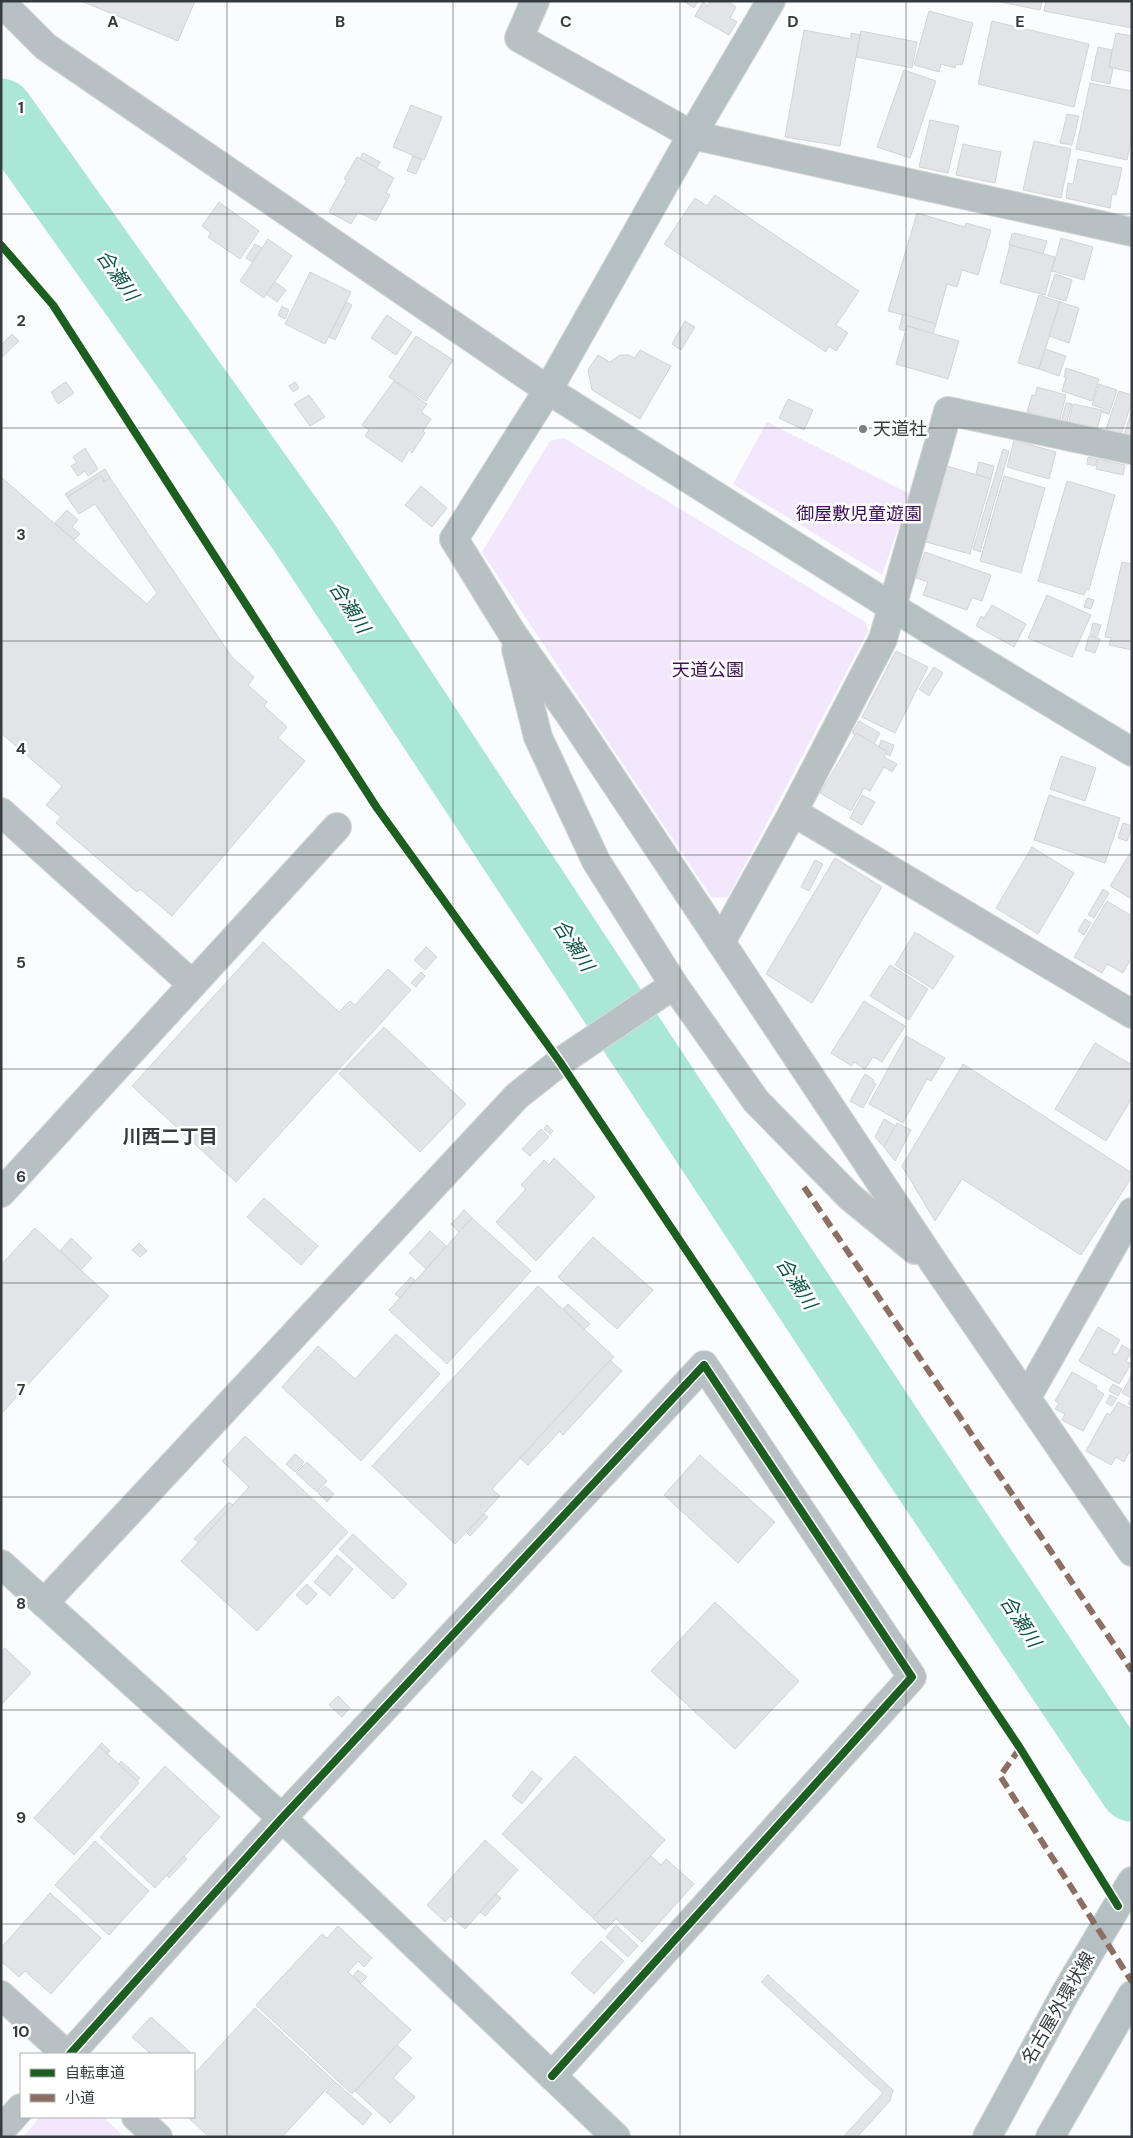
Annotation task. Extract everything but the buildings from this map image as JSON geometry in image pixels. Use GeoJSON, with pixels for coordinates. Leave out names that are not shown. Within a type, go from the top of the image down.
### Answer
{"type":"FeatureCollection","features":[{"type":"Feature","properties":{"kind":"street"},"geometry":{"type":"LineString","coordinates":[[535,1],[519,38],[692,135],[1132,232]]}},
{"type":"Feature","properties":{"kind":"street"},"geometry":{"type":"LineString","coordinates":[[771,1],[692,135],[548,390],[454,539],[512,633],[578,726],[936,1266],[1132,1552]]}},
{"type":"Feature","properties":{"kind":"street"},"geometry":{"type":"LineString","coordinates":[[1,2],[46,48],[548,390],[892,607],[1132,752]]}},
{"type":"Feature","properties":{"kind":"street"},"geometry":{"type":"LineString","coordinates":[[721,942],[794,812],[883,639],[948,411],[1132,450]]}},
{"type":"Feature","properties":{"kind":"street"},"geometry":{"type":"LineString","coordinates":[[512,633],[538,738],[596,861],[674,985],[756,1101],[850,1197],[936,1266]]}},
{"type":"Feature","properties":{"kind":"street"},"geometry":{"type":"LineString","coordinates":[[1,812],[192,984]]}},
{"type":"Feature","properties":{"kind":"street"},"geometry":{"type":"LineString","coordinates":[[794,812],[1132,1014]]}},
{"type":"Feature","properties":{"kind":"street"},"geometry":{"type":"LineString","coordinates":[[1,1193],[337,827]]}},
{"type":"Feature","properties":{"kind":"street"},"geometry":{"type":"LineString","coordinates":[[44,1603],[517,1096],[560,1062],[674,985]]}},
{"type":"Feature","properties":{"kind":"street"},"geometry":{"type":"LineString","coordinates":[[1027,1397],[1132,1212]]}},
{"type":"Feature","properties":{"kind":"street"},"geometry":{"type":"LineString","coordinates":[[71,2053],[282,1818],[704,1365],[912,1677],[552,2076]]}},
{"type":"Feature","properties":{"kind":"street"},"geometry":{"type":"LineString","coordinates":[[1,1564],[282,1818],[616,2137]]}},
{"type":"Feature","properties":{"kind":"street","name":"名古屋外環状線"},"geometry":{"type":"LineString","coordinates":[[987,2137],[1066,1992],[1132,1881]]}},
{"type":"Feature","properties":{"kind":"street"},"geometry":{"type":"LineString","coordinates":[[1,1995],[65,2053]]}},
{"type":"Feature","properties":{"kind":"street"},"geometry":{"type":"LineString","coordinates":[[1050,2137],[1132,1995]]}},
{"type":"Feature","properties":{"kind":"street"},"geometry":{"type":"LineString","coordinates":[[1,2130],[20,2109]]}},
{"type":"Feature","properties":{"kind":"street"},"geometry":{"type":"LineString","coordinates":[[137,2118],[158,2137]]}},
{"type":"Feature","properties":{"kind":"green space","name":"御屋敷児童遊園"},"geometry":{"type":"Polygon","coordinates":[[[767,422],[910,494],[882,575],[733,484],[767,422]]]}},
{"type":"Feature","properties":{"kind":"green space","name":"天道公園"},"geometry":{"type":"Polygon","coordinates":[[[564,438],[865,622],[868,631],[728,897],[712,898],[482,552],[550,441],[564,438]]]}},
{"type":"Feature","properties":{"kind":"green space"},"geometry":{"type":"Polygon","coordinates":[[[39,2118],[104,2118],[124,2137],[23,2137],[39,2118]]]}},
{"type":"Feature","properties":{"kind":"waterway","name":"合瀬川"},"geometry":{"type":"LineString","coordinates":[[1,111],[302,534],[904,1448],[1132,1789]]}},
{"type":"Feature","properties":{"kind":"marked path"},"geometry":{"type":"LineString","coordinates":[[804,1187],[1132,1671]]}},
{"type":"Feature","properties":{"kind":"marked path"},"geometry":{"type":"LineString","coordinates":[[1020,1748],[1000,1776],[1132,1982]]}},
{"type":"Feature","properties":{"kind":"cycle path"},"geometry":{"type":"LineString","coordinates":[[1,245],[53,305],[377,808],[560,1062],[1020,1748],[1118,1906]]}},
{"type":"Feature","properties":{"kind":"cycle path"},"geometry":{"type":"LineString","coordinates":[[71,2053],[282,1818],[704,1365],[912,1677],[552,2076]]}},
{"type":"Feature","properties":{"kind":"place","name":"天道社"},"geometry":{"type":"Point","coordinates":[863,429]}},
{"type":"Feature","properties":{"kind":"district","name":"川西二丁目"},"geometry":{"type":"Point","coordinates":[170,1136]}}]}
